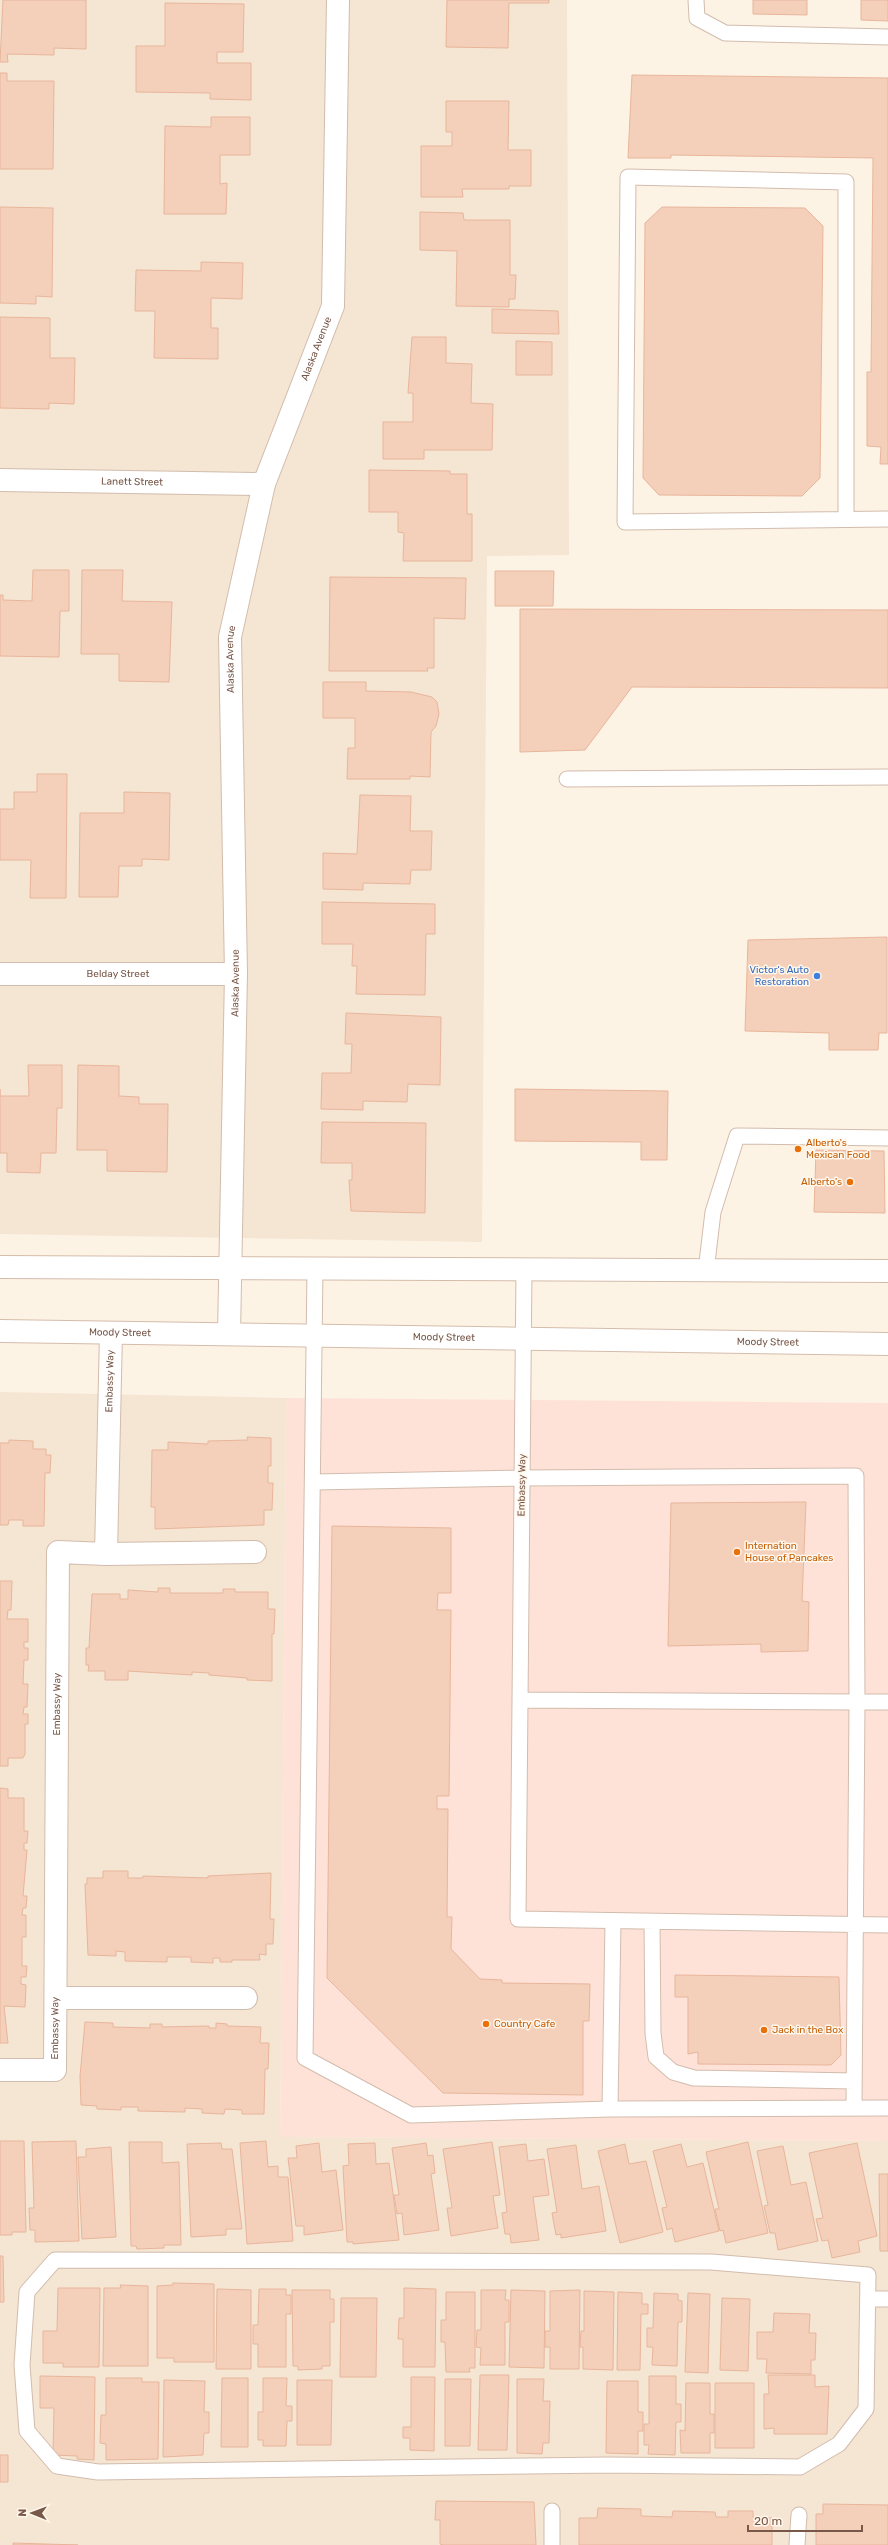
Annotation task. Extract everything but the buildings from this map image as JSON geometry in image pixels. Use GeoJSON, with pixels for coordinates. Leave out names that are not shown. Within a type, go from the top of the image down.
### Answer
{"type":"FeatureCollection","features":[{"type":"Feature","properties":{"kind":"street","name":"Alaska Avenue"},"geometry":{"type":"LineString","coordinates":[[229,1334],[229,1268],[236,974],[230,637],[264,484],[333,306],[338,0]]}},
{"type":"Feature","properties":{"kind":"street","name":"Lanett Street"},"geometry":{"type":"LineString","coordinates":[[0,480],[264,484]]}},
{"type":"Feature","properties":{"kind":"street","name":"Belday Street"},"geometry":{"type":"LineString","coordinates":[[0,974],[236,974]]}},
{"type":"Feature","properties":{"kind":"street"},"geometry":{"type":"LineString","coordinates":[[0,1267],[888,1271]]}},
{"type":"Feature","properties":{"kind":"street","name":"Moody Street"},"geometry":{"type":"LineString","coordinates":[[0,1331],[888,1344]]}},
{"type":"Feature","properties":{"kind":"street","name":"Embassy Way"},"geometry":{"type":"LineString","coordinates":[[0,2070],[55,2070],[58,1552],[106,1554],[111,1333]]}},
{"type":"Feature","properties":{"kind":"street"},"geometry":{"type":"LineString","coordinates":[[106,1554],[255,1552]]}},
{"type":"Feature","properties":{"kind":"street"},"geometry":{"type":"LineString","coordinates":[[56,1998],[246,1998]]}},
{"type":"Feature","properties":{"kind":"lane"},"geometry":{"type":"LineString","coordinates":[[696,0],[697,18],[725,33],[888,37]]}},
{"type":"Feature","properties":{"kind":"lane"},"geometry":{"type":"LineString","coordinates":[[846,519],[846,182],[628,177],[625,522],[888,519]]}},
{"type":"Feature","properties":{"kind":"lane"},"geometry":{"type":"LineString","coordinates":[[567,780],[888,777]]}},
{"type":"Feature","properties":{"kind":"lane"},"geometry":{"type":"LineString","coordinates":[[706,1270],[713,1212],[737,1136],[888,1138]]}},
{"type":"Feature","properties":{"kind":"lane"},"geometry":{"type":"LineString","coordinates":[[316,1268],[306,2058],[411,2115],[610,2109],[888,2108]]}},
{"type":"Feature","properties":{"kind":"lane","name":"Embassy Way"},"geometry":{"type":"LineString","coordinates":[[524,1270],[518,1920],[613,1921]]}},
{"type":"Feature","properties":{"kind":"lane"},"geometry":{"type":"LineString","coordinates":[[314,1482],[522,1478],[856,1476],[857,1702],[854,2108]]}},
{"type":"Feature","properties":{"kind":"lane"},"geometry":{"type":"LineString","coordinates":[[520,1700],[888,1702]]}},
{"type":"Feature","properties":{"kind":"lane"},"geometry":{"type":"LineString","coordinates":[[610,2109],[613,1921],[888,1925]]}},
{"type":"Feature","properties":{"kind":"lane"},"geometry":{"type":"LineString","coordinates":[[652,1922],[653,2033],[656,2057],[673,2072],[694,2078],[854,2081]]}},
{"type":"Feature","properties":{"kind":"lane"},"geometry":{"type":"LineString","coordinates":[[55,2260],[711,2262],[868,2275],[868,2299],[866,2410],[839,2444],[800,2467],[608,2466],[98,2472],[57,2466],[27,2431],[22,2365],[27,2292],[55,2260]]}},
{"type":"Feature","properties":{"kind":"lane"},"geometry":{"type":"LineString","coordinates":[[868,2299],[888,2299]]}},
{"type":"Feature","properties":{"kind":"lane"},"geometry":{"type":"LineString","coordinates":[[552,2511],[552,2545]]}},
{"type":"Feature","properties":{"kind":"lane"},"geometry":{"type":"LineString","coordinates":[[797,2545],[799,2515]]}},
{"type":"Feature","properties":{"kind":"shaded area"},"geometry":{"type":"Polygon","coordinates":[[[0,0],[567,0],[569,555],[487,556],[482,1242],[0,1234],[0,0]]]}},
{"type":"Feature","properties":{"kind":"shaded area"},"geometry":{"type":"Polygon","coordinates":[[[0,1392],[286,1398],[280,2137],[888,2141],[888,2545],[0,2545],[0,1392]]]}},
{"type":"Feature","properties":{"kind":"shaded area"},"geometry":{"type":"Polygon","coordinates":[[[286,1398],[888,1403],[888,2141],[280,2137],[286,1398]]]}},
{"type":"Feature","properties":{"kind":"place","name":"Victor's Auto Restoration"},"geometry":{"type":"Point","coordinates":[817,976]}},
{"type":"Feature","properties":{"kind":"place","name":"Alberto's Mexican Food"},"geometry":{"type":"Point","coordinates":[798,1149]}},
{"type":"Feature","properties":{"kind":"place","name":"Alberto's"},"geometry":{"type":"Point","coordinates":[850,1182]}},
{"type":"Feature","properties":{"kind":"place","name":"Internation House of Pancakes"},"geometry":{"type":"Point","coordinates":[737,1552]}},
{"type":"Feature","properties":{"kind":"place","name":"Country Cafe"},"geometry":{"type":"Point","coordinates":[486,2024]}},
{"type":"Feature","properties":{"kind":"place","name":"Jack in the Box"},"geometry":{"type":"Point","coordinates":[764,2030]}}]}
